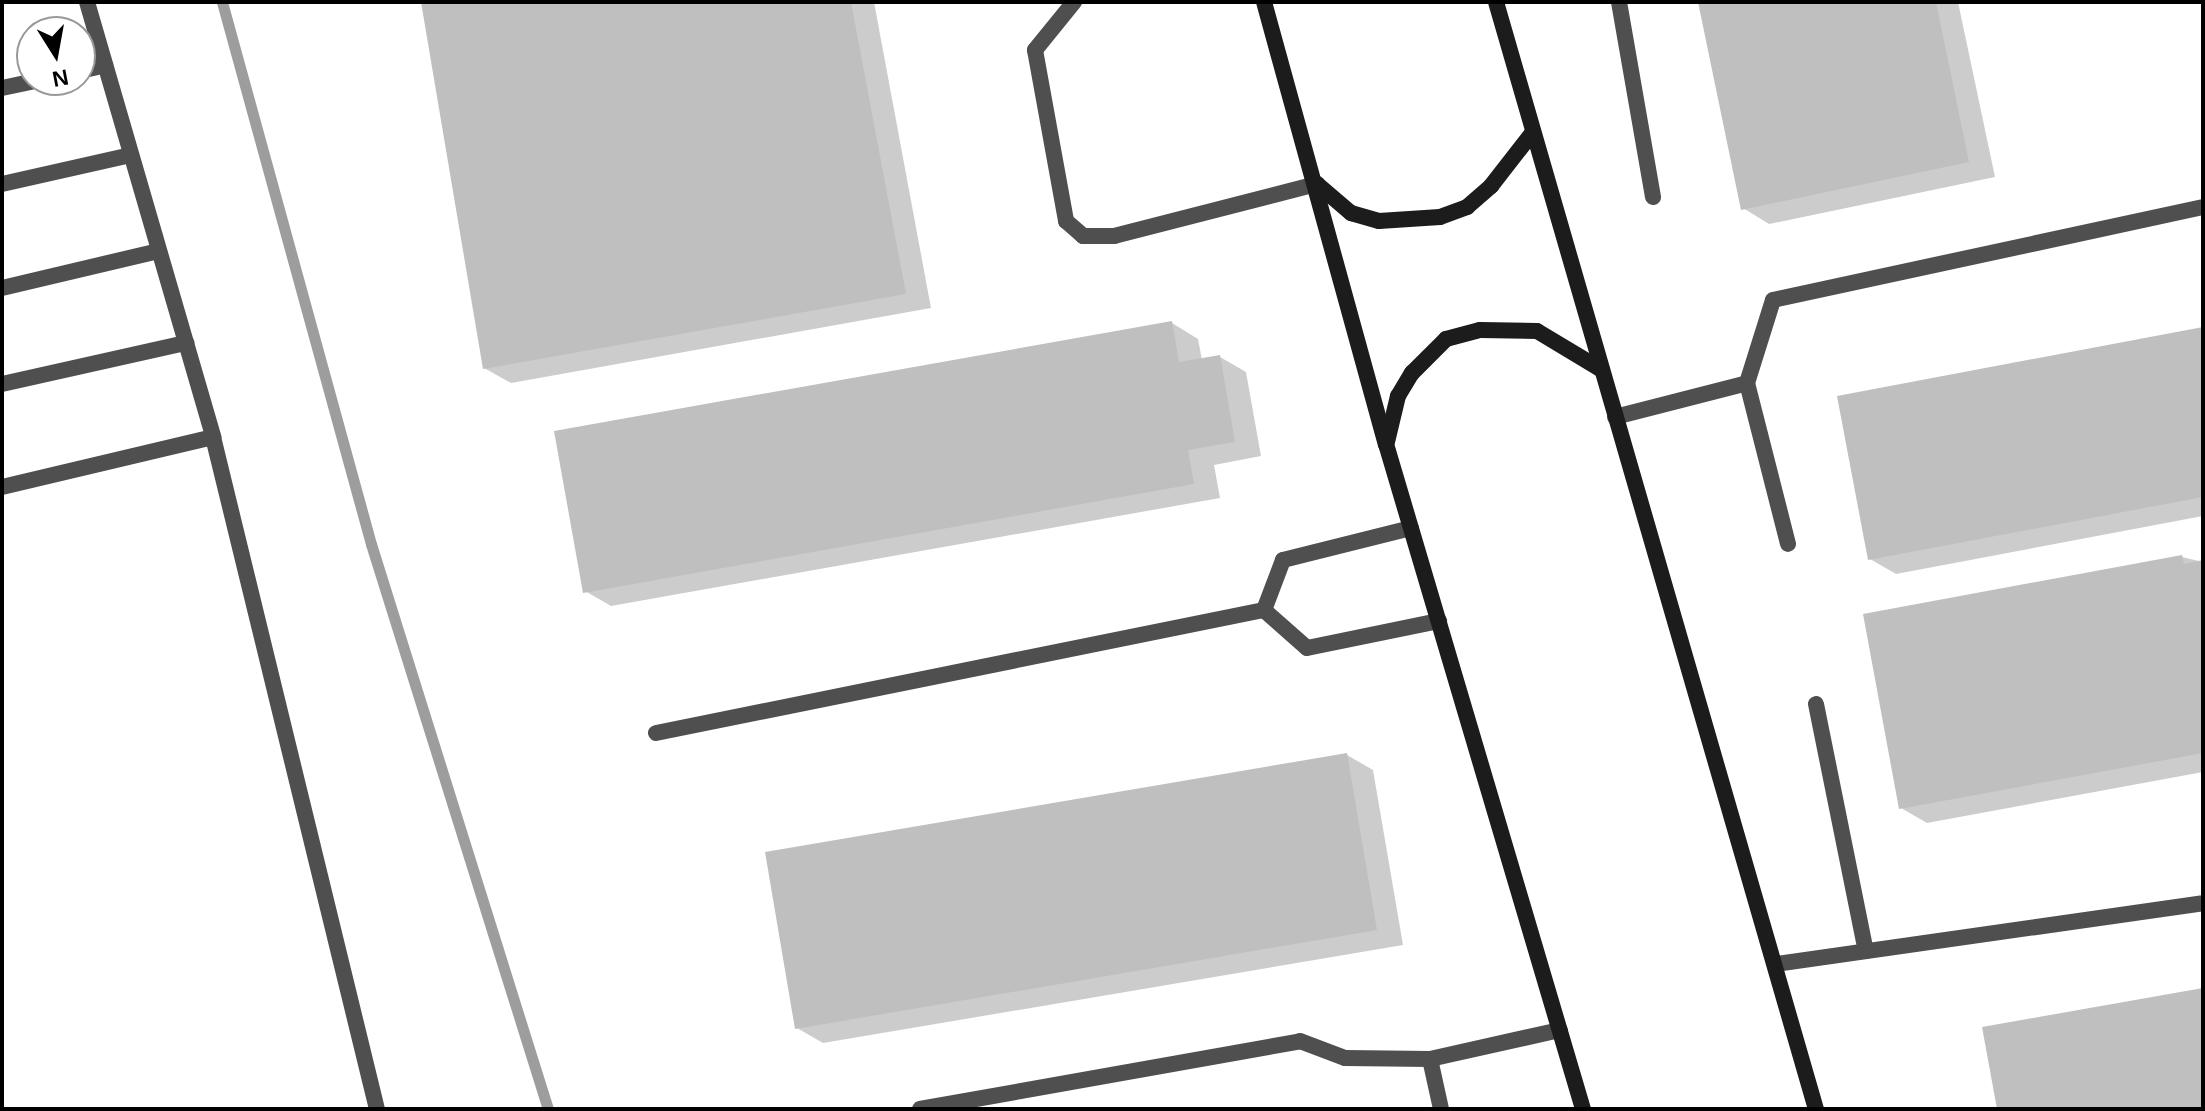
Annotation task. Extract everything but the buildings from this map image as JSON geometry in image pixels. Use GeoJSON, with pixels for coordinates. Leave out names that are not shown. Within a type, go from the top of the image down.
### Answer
{"type":"FeatureCollection","features":[{"type":"Feature","properties":{"kind":"street"},"geometry":{"type":"LineString","coordinates":[[1264,2],[1317,184],[1386,444],[1583,1109]]}},
{"type":"Feature","properties":{"kind":"street"},"geometry":{"type":"LineString","coordinates":[[1496,2],[1816,1109]]}},
{"type":"Feature","properties":{"kind":"street"},"geometry":{"type":"LineString","coordinates":[[1317,184],[1351,213],[1379,221],[1440,217],[1467,207],[1491,186],[1533,132]]}},
{"type":"Feature","properties":{"kind":"street"},"geometry":{"type":"LineString","coordinates":[[1386,444],[1398,396],[1412,373],[1446,339],[1480,330],[1537,331],[1602,370]]}},
{"type":"Feature","properties":{"kind":"lane"},"geometry":{"type":"LineString","coordinates":[[87,2],[213,437],[377,1109]]}},
{"type":"Feature","properties":{"kind":"lane"},"geometry":{"type":"LineString","coordinates":[[1074,2],[1035,50],[1066,221],[1083,236],[1114,236],[1317,184]]}},
{"type":"Feature","properties":{"kind":"lane"},"geometry":{"type":"LineString","coordinates":[[1619,2],[1653,197]]}},
{"type":"Feature","properties":{"kind":"lane"},"geometry":{"type":"LineString","coordinates":[[96,67],[105,65]]}},
{"type":"Feature","properties":{"kind":"lane"},"geometry":{"type":"LineString","coordinates":[[2,184],[131,155]]}},
{"type":"Feature","properties":{"kind":"lane"},"geometry":{"type":"LineString","coordinates":[[1788,544],[1747,383],[1773,300],[2203,207]]}},
{"type":"Feature","properties":{"kind":"lane"},"geometry":{"type":"LineString","coordinates":[[2,288],[159,251]]}},
{"type":"Feature","properties":{"kind":"lane"},"geometry":{"type":"LineString","coordinates":[[2,384],[186,343]]}},
{"type":"Feature","properties":{"kind":"lane"},"geometry":{"type":"LineString","coordinates":[[1615,417],[1747,383]]}},
{"type":"Feature","properties":{"kind":"lane"},"geometry":{"type":"LineString","coordinates":[[2,487],[213,437]]}},
{"type":"Feature","properties":{"kind":"lane"},"geometry":{"type":"LineString","coordinates":[[1264,610],[1283,560],[1411,528]]}},
{"type":"Feature","properties":{"kind":"lane"},"geometry":{"type":"LineString","coordinates":[[1264,610],[1307,648],[1439,621]]}},
{"type":"Feature","properties":{"kind":"lane"},"geometry":{"type":"LineString","coordinates":[[656,733],[1264,610]]}},
{"type":"Feature","properties":{"kind":"lane"},"geometry":{"type":"LineString","coordinates":[[1816,704],[1866,951]]}},
{"type":"Feature","properties":{"kind":"lane"},"geometry":{"type":"LineString","coordinates":[[1776,964],[2203,903]]}},
{"type":"Feature","properties":{"kind":"lane"},"geometry":{"type":"LineString","coordinates":[[920,1109],[1300,1041],[1345,1058],[1430,1059],[1560,1030]]}},
{"type":"Feature","properties":{"kind":"lane"},"geometry":{"type":"LineString","coordinates":[[1430,1059],[1441,1109]]}},
{"type":"Feature","properties":{"kind":"waterway"},"geometry":{"type":"LineString","coordinates":[[222,2],[371,544],[548,1109]]}}]}
